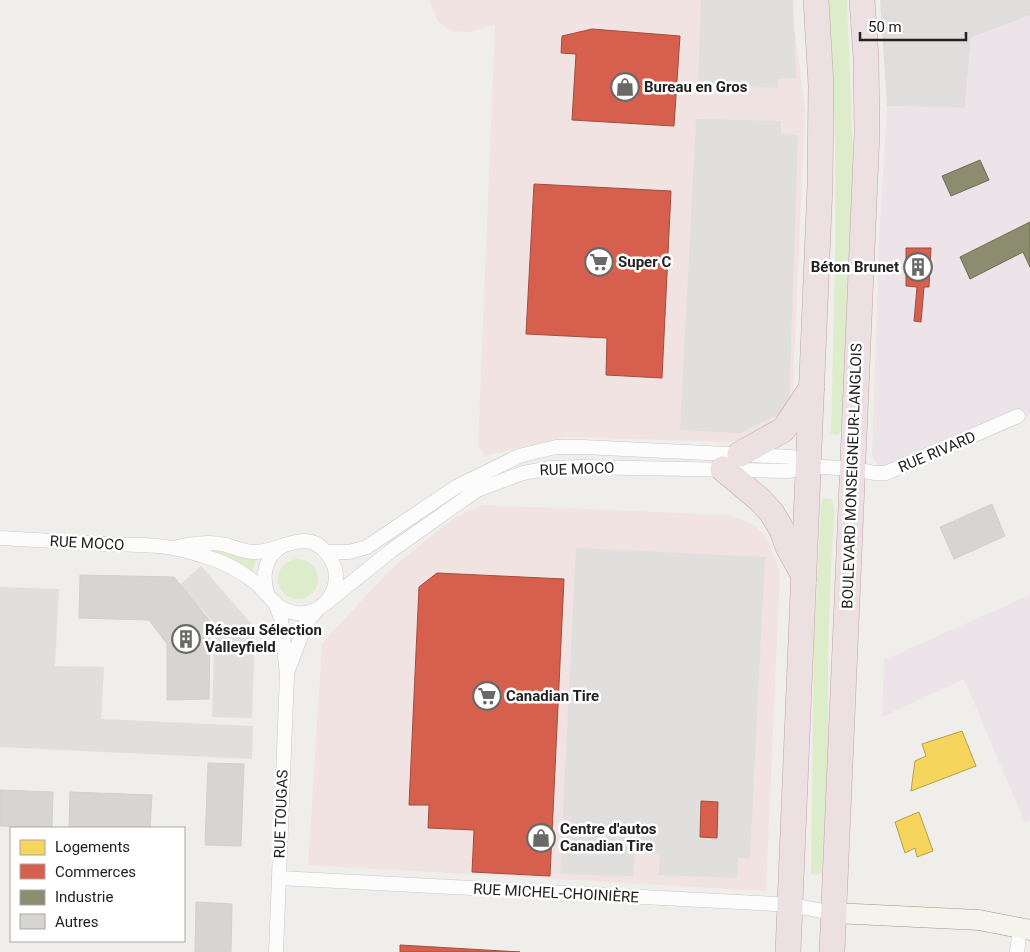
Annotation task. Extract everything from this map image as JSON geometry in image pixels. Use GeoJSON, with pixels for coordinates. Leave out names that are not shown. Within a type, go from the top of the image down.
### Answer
{"type":"FeatureCollection","features":[{"type":"Feature","properties":{"kind":"highway"},"geometry":{"type":"LineString","coordinates":[[788,952],[809,466],[821,114],[816,0]]}},
{"type":"Feature","properties":{"kind":"highway","name":"BOULEVARD MONSEIGNEUR-LANGLOIS"},"geometry":{"type":"LineString","coordinates":[[832,952],[867,117],[866,57],[862,0]]}},
{"type":"Feature","properties":{"kind":"highway"},"geometry":{"type":"LineString","coordinates":[[804,576],[772,513],[760,500],[732,461],[783,430],[812,387]]}},
{"type":"Feature","properties":{"kind":"street","name":"RUE RIVARD"},"geometry":{"type":"LineString","coordinates":[[853,469],[875,474],[892,471],[1018,416]]}},
{"type":"Feature","properties":{"kind":"street","name":"RUE MOCO"},"geometry":{"type":"LineString","coordinates":[[174,548],[206,543],[255,552],[296,541],[317,545],[326,552],[349,552],[367,547],[456,487],[519,456],[556,447],[583,447],[732,461],[789,471],[809,466],[853,469]]}},
{"type":"Feature","properties":{"kind":"street","name":"RUE MOCO"},"geometry":{"type":"LineString","coordinates":[[0,538],[174,548],[214,559],[237,570],[284,610],[306,613],[321,606],[392,550],[477,490],[523,473],[551,468],[792,457],[809,466]]}},
{"type":"Feature","properties":{"kind":"street"},"geometry":{"type":"LineString","coordinates":[[271,598],[264,583],[264,571],[268,560],[275,551],[285,544]]}},
{"type":"Feature","properties":{"kind":"street"},"geometry":{"type":"LineString","coordinates":[[321,606],[332,594],[336,583],[336,572],[326,552]]}},
{"type":"Feature","properties":{"kind":"street","name":"RUE TOUGAS"},"geometry":{"type":"LineString","coordinates":[[271,598],[281,618],[287,676],[276,952]]}},
{"type":"Feature","properties":{"kind":"street","name":"RUE TOUGAS"},"geometry":{"type":"LineString","coordinates":[[287,676],[297,642],[306,623],[321,606]]}},
{"type":"Feature","properties":{"kind":"street","name":"RUE MICHEL-CHOINIÈRE"},"geometry":{"type":"LineString","coordinates":[[279,878],[790,905],[834,912]]}},
{"type":"Feature","properties":{"kind":"street"},"geometry":{"type":"LineString","coordinates":[[834,912],[979,920],[1025,929],[1018,952]]}},
{"type":"Feature","properties":{"kind":"shaded area"},"geometry":{"type":"Polygon","coordinates":[[[429,0],[791,0],[805,110],[792,412],[758,435],[732,442],[565,437],[484,456],[478,445],[495,25],[469,32],[451,31],[438,22],[429,0]]]}},
{"type":"Feature","properties":{"kind":"shaded area"},"geometry":{"type":"Polygon","coordinates":[[[701,0],[793,0],[796,78],[778,79],[778,88],[698,84],[701,0]]]}},
{"type":"Feature","properties":{"kind":"shaded area"},"geometry":{"type":"Polygon","coordinates":[[[880,0],[1030,0],[1030,15],[971,38],[965,108],[887,106],[880,0]]]}},
{"type":"Feature","properties":{"kind":"shaded area","name":"Béton Brunet"},"geometry":{"type":"Polygon","coordinates":[[[1030,15],[1030,415],[894,465],[880,466],[872,454],[879,241],[887,106],[965,108],[971,38],[1030,15]]]}},
{"type":"Feature","properties":{"kind":"shaded area"},"geometry":{"type":"Polygon","coordinates":[[[696,119],[781,121],[781,134],[798,135],[789,409],[740,433],[680,430],[696,119]]]}},
{"type":"Feature","properties":{"kind":"shaded area"},"geometry":{"type":"Polygon","coordinates":[[[482,505],[729,515],[755,525],[767,538],[780,571],[766,891],[308,865],[322,643],[391,569],[454,518],[482,505]]]}},
{"type":"Feature","properties":{"kind":"shaded area","name":"Canadian Tire"},"geometry":{"type":"Polygon","coordinates":[[[576,548],[765,557],[750,858],[738,858],[737,878],[659,875],[660,854],[635,853],[633,876],[560,874],[576,548]]]}},
{"type":"Feature","properties":{"kind":"shaded area"},"geometry":{"type":"Polygon","coordinates":[[[201,566],[255,628],[252,718],[212,717],[215,624],[180,585],[201,566]]]}},
{"type":"Feature","properties":{"kind":"shaded area"},"geometry":{"type":"Polygon","coordinates":[[[0,587],[59,589],[55,666],[104,667],[101,719],[253,726],[252,759],[0,747],[0,587]]]}},
{"type":"Feature","properties":{"kind":"shaded area"},"geometry":{"type":"Polygon","coordinates":[[[1030,595],[1030,821],[1025,823],[964,679],[882,717],[884,660],[1030,595]]]}},
{"type":"Feature","properties":{"kind":"green space"},"geometry":{"type":"Polygon","coordinates":[[[827,0],[847,0],[853,153],[846,395],[844,426],[838,435],[831,434],[835,271],[835,163],[834,108],[827,0]]]}},
{"type":"Feature","properties":{"kind":"green space"},"geometry":{"type":"Polygon","coordinates":[[[823,498],[832,499],[834,510],[828,689],[827,827],[822,872],[817,875],[811,874],[814,638],[823,498]]]}},
{"type":"Feature","properties":{"kind":"green space"},"geometry":{"type":"Polygon","coordinates":[[[199,547],[212,548],[256,559],[252,572],[237,562],[199,547]]]}},
{"type":"Feature","properties":{"kind":"green space"},"geometry":{"type":"Polygon","coordinates":[[[302,559],[309,562],[315,568],[318,579],[317,587],[309,596],[302,599],[294,599],[287,596],[279,587],[278,575],[281,568],[290,560],[302,559]]]}},
{"type":"Feature","properties":{"kind":"building: Logements"},"geometry":{"type":"Polygon","coordinates":[[[962,731],[976,766],[911,791],[915,761],[926,756],[922,744],[962,731]]]}},
{"type":"Feature","properties":{"kind":"building: Logements"},"geometry":{"type":"Polygon","coordinates":[[[919,812],[933,851],[917,857],[915,848],[905,853],[895,822],[919,812]]]}},
{"type":"Feature","properties":{"kind":"building: Commerces","name":"Bureau en Gros"},"geometry":{"type":"Polygon","coordinates":[[[592,29],[680,36],[674,126],[572,120],[576,54],[561,53],[562,36],[592,29]]]}},
{"type":"Feature","properties":{"kind":"building: Commerces","name":"Super C"},"geometry":{"type":"Polygon","coordinates":[[[534,184],[671,191],[662,378],[606,375],[607,338],[526,334],[534,184]]]}},
{"type":"Feature","properties":{"kind":"building: Commerces","name":"Béton Brunet"},"geometry":{"type":"Polygon","coordinates":[[[906,248],[931,248],[929,287],[924,287],[921,322],[914,321],[917,287],[906,286],[906,248]]]}},
{"type":"Feature","properties":{"kind":"building: Commerces","name":"Canadian Tire"},"geometry":{"type":"Polygon","coordinates":[[[437,573],[564,579],[550,876],[472,872],[474,830],[428,828],[429,805],[409,805],[419,587],[437,573]]]}},
{"type":"Feature","properties":{"kind":"building: Commerces"},"geometry":{"type":"Polygon","coordinates":[[[701,801],[718,802],[717,838],[700,837],[701,801]]]}},
{"type":"Feature","properties":{"kind":"building: Commerces"},"geometry":{"type":"Polygon","coordinates":[[[400,945],[520,952],[400,952],[400,945]]]}},
{"type":"Feature","properties":{"kind":"building: Industrie"},"geometry":{"type":"Polygon","coordinates":[[[980,160],[989,180],[951,196],[942,176],[980,160]]]}},
{"type":"Feature","properties":{"kind":"building: Industrie"},"geometry":{"type":"Polygon","coordinates":[[[1030,222],[1030,267],[1023,252],[970,279],[960,257],[1030,222]]]}},
{"type":"Feature","properties":{"kind":"building: Autres"},"geometry":{"type":"Polygon","coordinates":[[[992,504],[1005,536],[954,559],[940,527],[992,504]]]}},
{"type":"Feature","properties":{"kind":"building: Autres","name":"Réseau Sélection Valleyfield"},"geometry":{"type":"Polygon","coordinates":[[[80,575],[174,577],[210,621],[209,699],[167,700],[167,644],[149,620],[79,618],[80,575]]]}},
{"type":"Feature","properties":{"kind":"building: Autres"},"geometry":{"type":"Polygon","coordinates":[[[208,763],[244,764],[241,846],[205,845],[208,763]]]}},
{"type":"Feature","properties":{"kind":"building: Autres"},"geometry":{"type":"Polygon","coordinates":[[[0,790],[53,792],[52,827],[0,826],[0,790]]]}},
{"type":"Feature","properties":{"kind":"building: Autres"},"geometry":{"type":"Polygon","coordinates":[[[70,792],[152,795],[150,827],[69,827],[70,792]]]}},
{"type":"Feature","properties":{"kind":"building: Autres"},"geometry":{"type":"Polygon","coordinates":[[[196,902],[232,904],[231,952],[195,952],[196,902]]]}},
{"type":"Feature","properties":{"kind":"place","name":"Bureau en Gros"},"geometry":{"type":"Point","coordinates":[625,87]}},
{"type":"Feature","properties":{"kind":"place","name":"Super C"},"geometry":{"type":"Point","coordinates":[599,262]}},
{"type":"Feature","properties":{"kind":"place","name":"Béton Brunet"},"geometry":{"type":"Point","coordinates":[918,267]}},
{"type":"Feature","properties":{"kind":"place","name":"Réseau Sélection Valleyfield"},"geometry":{"type":"Point","coordinates":[186,639]}},
{"type":"Feature","properties":{"kind":"place","name":"Canadian Tire"},"geometry":{"type":"Point","coordinates":[487,696]}},
{"type":"Feature","properties":{"kind":"place","name":"Centre d'autos Canadian Tire"},"geometry":{"type":"Point","coordinates":[541,838]}}]}
